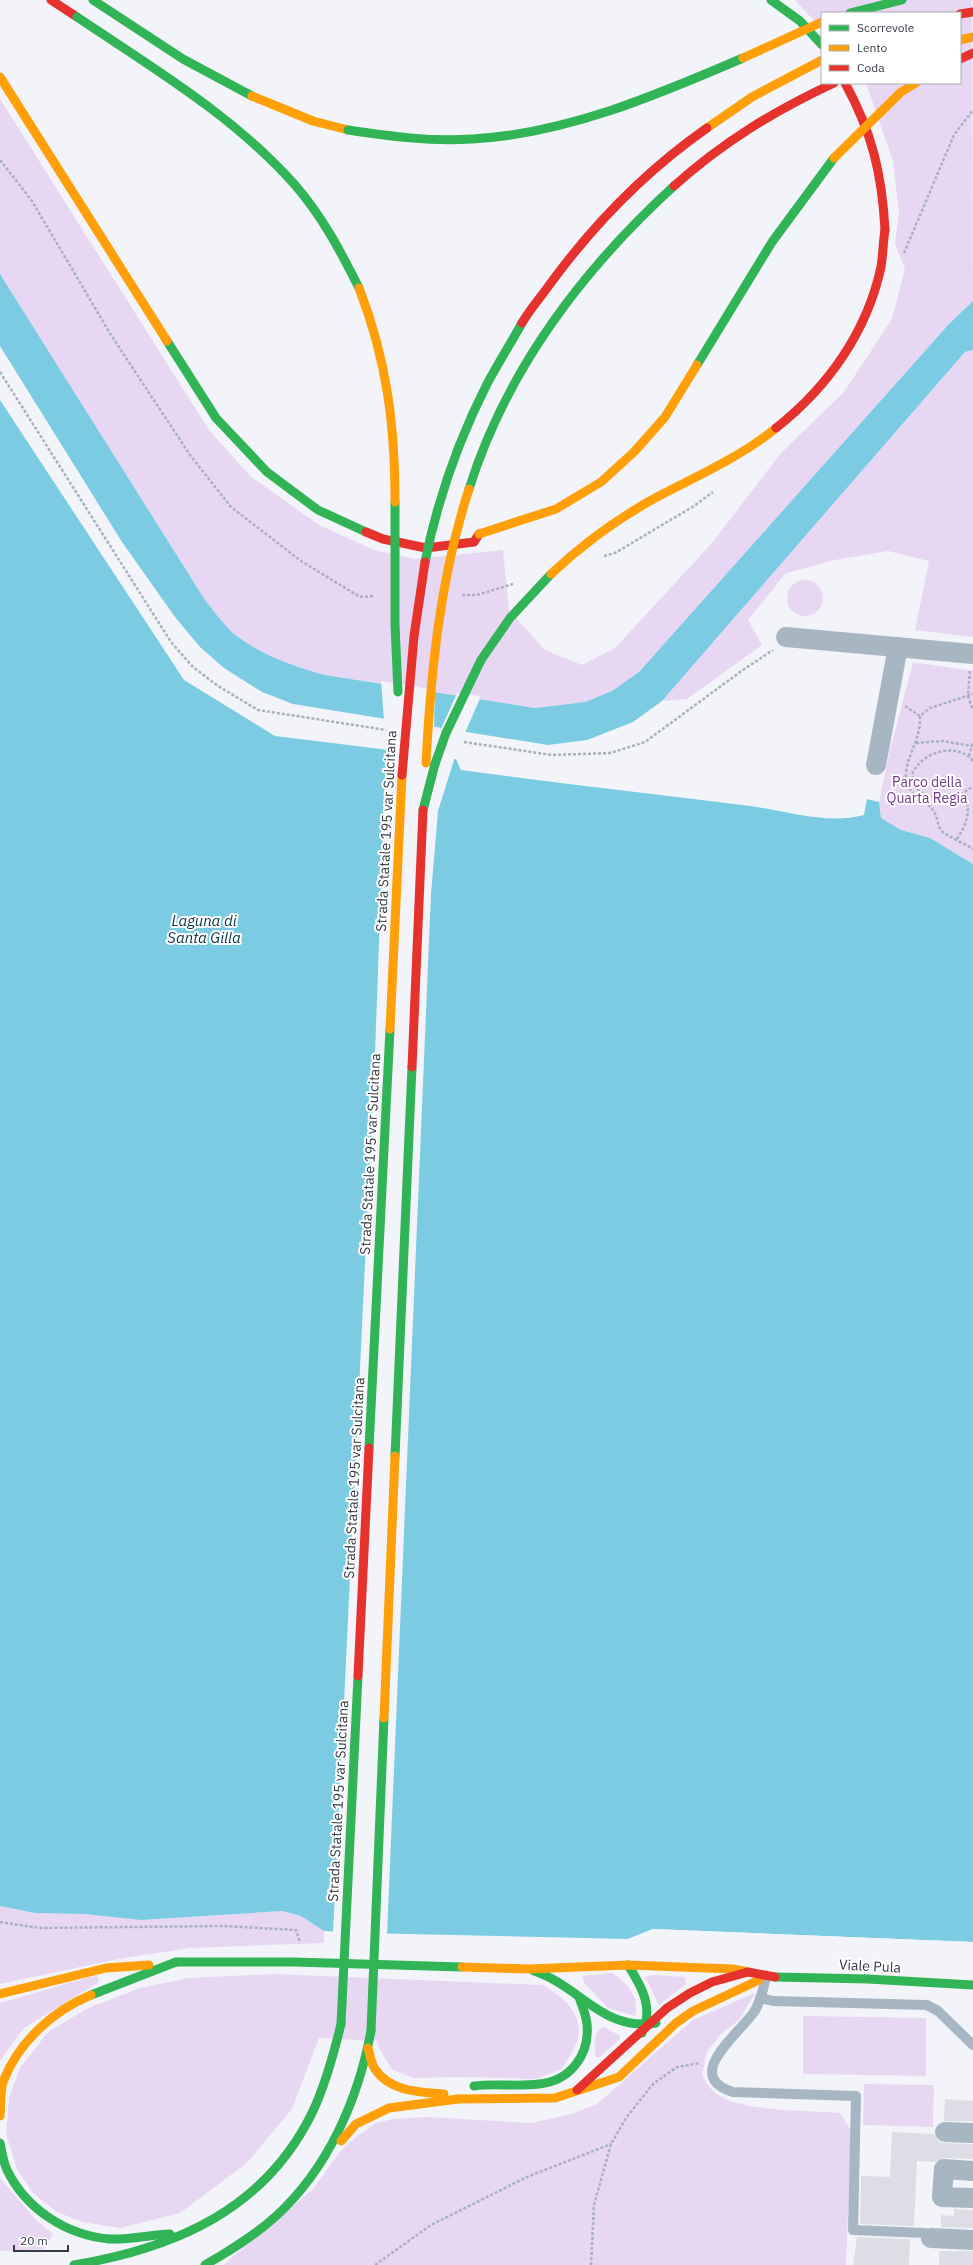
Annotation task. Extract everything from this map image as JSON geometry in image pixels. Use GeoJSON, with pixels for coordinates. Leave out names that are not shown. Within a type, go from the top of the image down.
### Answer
{"type":"FeatureCollection","features":[{"type":"Feature","properties":{"kind":"main road"},"geometry":{"type":"LineString","coordinates":[[51,0],[236,128],[284,172],[321,218],[356,278],[379,343],[391,409],[395,487],[395,644],[404,739]]}},
{"type":"Feature","properties":{"kind":"main road"},"geometry":{"type":"LineString","coordinates":[[93,0],[224,84],[294,114],[325,125],[348,130],[391,137],[436,140],[489,138],[549,127],[633,102],[821,22]]}},
{"type":"Feature","properties":{"kind":"main road"},"geometry":{"type":"LineString","coordinates":[[771,0],[800,20],[821,44]]}},
{"type":"Feature","properties":{"kind":"main road"},"geometry":{"type":"LineString","coordinates":[[854,12],[902,0]]}},
{"type":"Feature","properties":{"kind":"main road"},"geometry":{"type":"LineString","coordinates":[[961,14],[973,12]]}},
{"type":"Feature","properties":{"kind":"main road"},"geometry":{"type":"LineString","coordinates":[[961,40],[973,37]]}},
{"type":"Feature","properties":{"kind":"main road"},"geometry":{"type":"LineString","coordinates":[[961,59],[973,53]]}},
{"type":"Feature","properties":{"kind":"main road","name":"Strada Statale 195 var Sulcitana"},"geometry":{"type":"LineString","coordinates":[[74,2265],[107,2261],[141,2253],[187,2235],[207,2226],[260,2184],[286,2155],[308,2121],[332,2064],[341,2024],[404,739],[421,582],[432,531],[451,470],[474,409],[514,333],[558,270],[608,212],[665,158],[723,114],[788,76],[821,60]]}},
{"type":"Feature","properties":{"kind":"main road"},"geometry":{"type":"LineString","coordinates":[[0,77],[216,418],[266,472],[318,510],[383,539],[426,548],[474,542],[479,534],[556,509],[601,482],[634,452],[665,417],[772,242],[833,159],[901,92],[914,84]]}},
{"type":"Feature","properties":{"kind":"main road"},"geometry":{"type":"LineString","coordinates":[[306,2184],[334,2141],[349,2114],[368,2048],[371,2031],[423,810],[428,723],[443,592],[457,524],[480,458],[501,407],[531,352],[577,288],[625,231],[684,176],[739,134],[801,98],[832,84]]}},
{"type":"Feature","properties":{"kind":"main road"},"geometry":{"type":"LineString","coordinates":[[423,810],[441,743],[480,661],[508,623],[531,596],[574,553],[624,516],[750,447],[789,418],[813,396],[838,367],[858,334],[880,272],[885,230],[884,198],[875,148],[859,106],[846,84]]}},
{"type":"Feature","properties":{"kind":"main road"},"geometry":{"type":"LineString","coordinates":[[0,2116],[3,2083],[25,2043],[46,2021],[84,1998],[176,1962]]}},
{"type":"Feature","properties":{"kind":"main road"},"geometry":{"type":"LineString","coordinates":[[0,1994],[106,1968],[176,1962],[306,1963],[529,1969],[628,1965],[733,1969],[766,1977]]}},
{"type":"Feature","properties":{"kind":"main road"},"geometry":{"type":"LineString","coordinates":[[603,2082],[626,2059],[647,2026],[648,2002],[641,1984],[628,1965]]}},
{"type":"Feature","properties":{"kind":"main road"},"geometry":{"type":"LineString","coordinates":[[529,1969],[550,1977],[610,2018],[630,2026],[647,2026],[661,2022],[712,1993],[727,1995]]}},
{"type":"Feature","properties":{"kind":"main road"},"geometry":{"type":"LineString","coordinates":[[577,2090],[667,2008],[690,1993],[712,1982],[748,1972]]}},
{"type":"Feature","properties":{"kind":"main road"},"geometry":{"type":"LineString","coordinates":[[205,2265],[237,2246],[274,2218],[306,2184],[356,2124],[389,2108],[458,2099],[555,2098],[619,2077],[676,2023],[693,2011],[766,1977]]}},
{"type":"Feature","properties":{"kind":"main road","name":"Viale Pula"},"geometry":{"type":"LineString","coordinates":[[766,1977],[868,1979],[973,1985]]}},
{"type":"Feature","properties":{"kind":"main road"},"geometry":{"type":"LineString","coordinates":[[463,2088],[546,2083],[567,2075],[577,2065],[587,2047],[587,2021],[579,1997]]}},
{"type":"Feature","properties":{"kind":"main road"},"geometry":{"type":"LineString","coordinates":[[368,2048],[375,2069],[389,2082],[404,2090],[437,2092],[450,2090]]}},
{"type":"Feature","properties":{"kind":"main road"},"geometry":{"type":"LineString","coordinates":[[437,2092],[458,2099]]}},
{"type":"Feature","properties":{"kind":"main road"},"geometry":{"type":"LineString","coordinates":[[0,2143],[7,2168],[19,2189],[51,2220],[75,2232],[100,2238],[128,2239],[155,2234],[187,2235]]}},
{"type":"Feature","properties":{"kind":"street"},"geometry":{"type":"LineString","coordinates":[[786,637],[898,647],[972,659]]}},
{"type":"Feature","properties":{"kind":"street"},"geometry":{"type":"LineString","coordinates":[[876,765],[898,647]]}},
{"type":"Feature","properties":{"kind":"street"},"geometry":{"type":"LineString","coordinates":[[945,2132],[973,2133]]}},
{"type":"Feature","properties":{"kind":"street"},"geometry":{"type":"LineString","coordinates":[[973,2171],[944,2169],[942,2197],[973,2198]]}},
{"type":"Feature","properties":{"kind":"street"},"geometry":{"type":"LineString","coordinates":[[931,2238],[973,2240]]}},
{"type":"Feature","properties":{"kind":"lane"},"geometry":{"type":"LineString","coordinates":[[766,1977],[760,1998],[754,2011],[713,2061],[712,2078],[719,2088],[733,2092],[856,2096],[853,2230],[925,2233],[931,2238]]}},
{"type":"Feature","properties":{"kind":"lane"},"geometry":{"type":"LineString","coordinates":[[760,1998],[773,2001],[927,2005],[938,2011],[973,2046]]}},
{"type":"Feature","properties":{"kind":"path"},"geometry":{"type":"LineString","coordinates":[[916,222],[954,135],[973,110]]}},
{"type":"Feature","properties":{"kind":"path"},"geometry":{"type":"LineString","coordinates":[[0,160],[32,201],[111,335],[190,455],[231,507],[274,541]]}},
{"type":"Feature","properties":{"kind":"path"},"geometry":{"type":"LineString","coordinates":[[0,372],[171,642],[193,667],[218,686],[258,710],[390,730]]}},
{"type":"Feature","properties":{"kind":"path"},"geometry":{"type":"LineString","coordinates":[[459,742],[552,755],[610,753],[624,749],[645,742],[734,676],[770,653],[786,637]]}},
{"type":"Feature","properties":{"kind":"path"},"geometry":{"type":"LineString","coordinates":[[972,659],[968,696],[973,710]]}},
{"type":"Feature","properties":{"kind":"path"},"geometry":{"type":"LineString","coordinates":[[920,716],[930,708],[973,694]]}},
{"type":"Feature","properties":{"kind":"path"},"geometry":{"type":"LineString","coordinates":[[887,702],[903,705],[920,716]]}},
{"type":"Feature","properties":{"kind":"path"},"geometry":{"type":"LineString","coordinates":[[920,716],[920,726],[916,743],[906,774],[908,784],[914,796],[934,811],[942,832],[973,849]]}},
{"type":"Feature","properties":{"kind":"path"},"geometry":{"type":"LineString","coordinates":[[916,743],[948,741],[972,746]]}},
{"type":"Feature","properties":{"kind":"path"},"geometry":{"type":"LineString","coordinates":[[969,756],[973,742]]}},
{"type":"Feature","properties":{"kind":"path"},"geometry":{"type":"LineString","coordinates":[[973,761],[969,756],[953,751],[932,754],[919,762],[912,775],[916,789],[928,795],[943,798],[963,794],[973,786]]}},
{"type":"Feature","properties":{"kind":"path"},"geometry":{"type":"LineString","coordinates":[[957,839],[969,812],[970,806],[963,794]]}},
{"type":"Feature","properties":{"kind":"path"},"geometry":{"type":"LineString","coordinates":[[0,1922],[40,1928],[224,1926],[296,1930],[306,1963]]}},
{"type":"Feature","properties":{"kind":"path"},"geometry":{"type":"LineString","coordinates":[[590,2265],[594,2205],[611,2144],[626,2118],[654,2084],[677,2067],[713,2061]]}},
{"type":"Feature","properties":{"kind":"path"},"geometry":{"type":"LineString","coordinates":[[374,2265],[431,2224],[527,2176],[611,2144]]}},
{"type":"Feature","properties":{"kind":"green space"},"geometry":{"type":"Polygon","coordinates":[[[795,0],[972,0],[973,301],[949,324],[639,672],[612,691],[585,702],[535,708],[326,675],[277,659],[243,641],[222,622],[205,600],[0,274],[0,99],[209,430],[250,476],[319,525],[374,550],[415,559],[503,550],[509,610],[545,650],[582,665],[615,648],[712,543],[781,453],[844,392],[892,319],[905,269],[895,244],[899,212],[893,161],[866,84],[961,84],[961,12],[821,12],[821,28],[795,0]]]}},
{"type":"Feature","properties":{"kind":"green space"},"geometry":{"type":"Polygon","coordinates":[[[973,350],[973,637],[915,630],[929,561],[888,551],[835,560],[786,573],[748,620],[762,645],[687,699],[662,701],[965,352],[973,350]]]}},
{"type":"Feature","properties":{"kind":"green space"},"geometry":{"type":"Polygon","coordinates":[[[809,580],[818,585],[822,591],[822,605],[818,611],[809,616],[801,616],[792,611],[788,605],[787,594],[792,585],[798,581],[809,580]]]}},
{"type":"Feature","properties":{"kind":"green space","name":"Parco della Quarta Regia"},"geometry":{"type":"Polygon","coordinates":[[[913,662],[973,671],[973,864],[930,838],[901,830],[881,818],[879,802],[890,750],[913,662]]]}},
{"type":"Feature","properties":{"kind":"green space"},"geometry":{"type":"Polygon","coordinates":[[[0,1906],[35,1913],[84,1914],[141,1920],[282,1911],[301,1916],[324,1931],[324,1943],[190,1948],[118,1959],[0,1984],[0,1906]]]}},
{"type":"Feature","properties":{"kind":"green space"},"geometry":{"type":"Polygon","coordinates":[[[612,1973],[623,1981],[631,1991],[636,2003],[635,2016],[608,2008],[585,1984],[582,1976],[612,1973]]]}},
{"type":"Feature","properties":{"kind":"green space"},"geometry":{"type":"Polygon","coordinates":[[[275,1974],[542,1985],[558,1995],[571,2008],[576,2016],[579,2034],[576,2044],[562,2069],[536,2079],[459,2077],[413,2078],[392,2069],[380,2050],[377,2041],[319,2038],[292,2109],[247,2163],[180,2213],[120,2228],[82,2222],[57,2212],[33,2193],[17,2169],[6,2134],[9,2098],[20,2068],[48,2032],[88,2008],[140,1988],[188,1978],[275,1974]]]}},
{"type":"Feature","properties":{"kind":"green space"},"geometry":{"type":"Polygon","coordinates":[[[97,1975],[99,1982],[24,2028],[0,2061],[0,2003],[97,1975]]]}},
{"type":"Feature","properties":{"kind":"green space"},"geometry":{"type":"Polygon","coordinates":[[[652,1975],[685,1977],[686,1984],[659,2005],[645,1977],[652,1975]]]}},
{"type":"Feature","properties":{"kind":"green space"},"geometry":{"type":"Polygon","coordinates":[[[755,1993],[739,2020],[721,2034],[707,2052],[702,2075],[712,2090],[737,2103],[772,2109],[840,2113],[851,2131],[846,2265],[223,2265],[313,2189],[340,2152],[356,2137],[376,2123],[393,2119],[427,2117],[531,2123],[571,2114],[597,2104],[693,2020],[755,1993]]]}},
{"type":"Feature","properties":{"kind":"green space"},"geometry":{"type":"Polygon","coordinates":[[[803,2016],[926,2018],[926,2076],[803,2074],[803,2016]]]}},
{"type":"Feature","properties":{"kind":"green space"},"geometry":{"type":"Polygon","coordinates":[[[604,2027],[620,2036],[620,2039],[600,2057],[596,2057],[594,2044],[597,2032],[604,2027]]]}},
{"type":"Feature","properties":{"kind":"green space"},"geometry":{"type":"Polygon","coordinates":[[[864,2084],[934,2085],[933,2127],[863,2125],[864,2084]]]}},
{"type":"Feature","properties":{"kind":"green space"},"geometry":{"type":"Polygon","coordinates":[[[0,2178],[35,2219],[53,2234],[44,2249],[0,2251],[0,2178]]]}},
{"type":"Feature","properties":{"kind":"water"},"geometry":{"type":"Polygon","coordinates":[[[0,274],[205,600],[222,622],[233,633],[254,648],[266,654],[301,668],[325,675],[535,708],[585,702],[612,691],[639,672],[949,324],[973,301],[973,350],[965,352],[662,701],[633,722],[587,740],[548,745],[293,704],[262,692],[224,668],[200,647],[175,617],[122,542],[0,346],[0,274]]]}},
{"type":"Feature","properties":{"kind":"water","name":"Laguna di Santa Gilla"},"geometry":{"type":"Polygon","coordinates":[[[0,400],[184,680],[275,736],[389,750],[417,758],[456,759],[461,770],[750,806],[822,818],[850,818],[864,815],[867,799],[879,802],[881,818],[901,830],[930,838],[973,864],[973,1942],[653,1929],[628,1939],[363,1933],[324,1931],[301,1916],[282,1911],[141,1920],[84,1914],[35,1913],[0,1906],[0,400]]]}},
{"type":"Feature","properties":{"kind":"pier"},"geometry":{"type":"Polygon","coordinates":[[[381,681],[435,690],[434,728],[384,720],[381,681]]]}},
{"type":"Feature","properties":{"kind":"pier"},"geometry":{"type":"Polygon","coordinates":[[[457,693],[481,696],[465,733],[441,729],[457,693]]]}},
{"type":"Feature","properties":{"kind":"pier"},"geometry":{"type":"Polygon","coordinates":[[[386,748],[417,756],[455,757],[438,811],[431,894],[387,1935],[333,1933],[375,1054],[386,748]]]}},
{"type":"Feature","properties":{"kind":"pier"},"geometry":{"type":"Polygon","coordinates":[[[653,1929],[973,1942],[973,1944],[653,1931],[633,1939],[628,1939],[653,1929]]]}},
{"type":"Feature","properties":{"kind":"building"},"geometry":{"type":"Polygon","coordinates":[[[945,2099],[973,2101],[973,2121],[944,2121],[945,2099]]]}},
{"type":"Feature","properties":{"kind":"building"},"geometry":{"type":"Polygon","coordinates":[[[892,2132],[934,2134],[939,2142],[973,2144],[973,2159],[945,2158],[935,2162],[917,2161],[914,2226],[860,2224],[861,2176],[890,2177],[892,2132]]]}},
{"type":"Feature","properties":{"kind":"building"},"geometry":{"type":"Polygon","coordinates":[[[954,2209],[973,2210],[973,2228],[941,2227],[941,2215],[954,2216],[954,2209]]]}},
{"type":"Feature","properties":{"kind":"building"},"geometry":{"type":"Polygon","coordinates":[[[857,2237],[910,2239],[909,2265],[853,2265],[857,2237]]]}},
{"type":"Feature","properties":{"kind":"building"},"geometry":{"type":"Polygon","coordinates":[[[939,2251],[973,2251],[973,2265],[939,2265],[939,2251]]]}},
{"type":"Feature","properties":{"kind":"traffic: fast"},"geometry":{"type":"LineString","coordinates":[[93,0],[183,59],[252,96]]}},
{"type":"Feature","properties":{"kind":"traffic: fast"},"geometry":{"type":"LineString","coordinates":[[771,0],[800,21],[821,44]]}},
{"type":"Feature","properties":{"kind":"traffic: fast"},"geometry":{"type":"LineString","coordinates":[[854,12],[902,0]]}},
{"type":"Feature","properties":{"kind":"traffic: fast"},"geometry":{"type":"LineString","coordinates":[[77,17],[192,94],[246,137],[271,160],[295,185],[314,209],[338,248],[359,288]]}},
{"type":"Feature","properties":{"kind":"traffic: fast"},"geometry":{"type":"LineString","coordinates":[[348,130],[410,138],[441,140],[507,136],[576,121],[644,99],[743,58]]}},
{"type":"Feature","properties":{"kind":"traffic: fast"},"geometry":{"type":"LineString","coordinates":[[697,365],[772,242],[834,158]]}},
{"type":"Feature","properties":{"kind":"traffic: fast"},"geometry":{"type":"LineString","coordinates":[[469,489],[485,446],[504,404],[526,363],[551,324],[579,287],[609,252],[674,186]]}},
{"type":"Feature","properties":{"kind":"traffic: fast"},"geometry":{"type":"LineString","coordinates":[[425,562],[436,517],[458,449],[487,384],[522,323]]}},
{"type":"Feature","properties":{"kind":"traffic: fast"},"geometry":{"type":"LineString","coordinates":[[167,341],[216,418],[267,472],[318,510],[366,532]]}},
{"type":"Feature","properties":{"kind":"traffic: fast"},"geometry":{"type":"LineString","coordinates":[[395,502],[395,625],[398,692]]}},
{"type":"Feature","properties":{"kind":"traffic: fast"},"geometry":{"type":"LineString","coordinates":[[435,764],[446,733],[481,660],[510,618],[551,574]]}},
{"type":"Feature","properties":{"kind":"traffic: fast"},"geometry":{"type":"LineString","coordinates":[[423,810],[435,764]]}},
{"type":"Feature","properties":{"kind":"traffic: fast"},"geometry":{"type":"LineString","coordinates":[[369,1448],[390,1029]]}},
{"type":"Feature","properties":{"kind":"traffic: fast"},"geometry":{"type":"LineString","coordinates":[[395,1456],[412,1067]]}},
{"type":"Feature","properties":{"kind":"traffic: fast"},"geometry":{"type":"LineString","coordinates":[[341,2024],[358,1676]]}},
{"type":"Feature","properties":{"kind":"traffic: fast"},"geometry":{"type":"LineString","coordinates":[[371,2031],[384,1718]]}},
{"type":"Feature","properties":{"kind":"traffic: fast"},"geometry":{"type":"LineString","coordinates":[[176,1962],[294,1962],[462,1967]]}},
{"type":"Feature","properties":{"kind":"traffic: fast"},"geometry":{"type":"LineString","coordinates":[[91,1995],[176,1962]]}},
{"type":"Feature","properties":{"kind":"traffic: fast"},"geometry":{"type":"LineString","coordinates":[[628,1965],[638,1981],[647,2006],[647,2015],[642,2033]]}},
{"type":"Feature","properties":{"kind":"traffic: fast"},"geometry":{"type":"LineString","coordinates":[[534,1971],[550,1978],[592,2006],[621,2021],[637,2024],[656,2023]]}},
{"type":"Feature","properties":{"kind":"traffic: fast"},"geometry":{"type":"LineString","coordinates":[[775,1977],[868,1979],[973,1985]]}},
{"type":"Feature","properties":{"kind":"traffic: fast"},"geometry":{"type":"LineString","coordinates":[[474,2086],[539,2084],[550,2082],[569,2072],[581,2056],[587,2035],[585,2013],[579,1997]]}},
{"type":"Feature","properties":{"kind":"traffic: fast"},"geometry":{"type":"LineString","coordinates":[[74,2265],[112,2258],[148,2248],[182,2235],[214,2218],[244,2198],[270,2174],[293,2145],[313,2111],[322,2090],[336,2046],[341,2024]]}},
{"type":"Feature","properties":{"kind":"traffic: fast"},"geometry":{"type":"LineString","coordinates":[[205,2265],[259,2231],[294,2198],[311,2177],[338,2132],[349,2108],[358,2082],[371,2031]]}},
{"type":"Feature","properties":{"kind":"traffic: fast"},"geometry":{"type":"LineString","coordinates":[[0,2143],[7,2170],[15,2184],[36,2208],[63,2226],[78,2232],[109,2239],[124,2239],[170,2234]]}},
{"type":"Feature","properties":{"kind":"traffic: slow"},"geometry":{"type":"LineString","coordinates":[[743,58],[821,22]]}},
{"type":"Feature","properties":{"kind":"traffic: slow"},"geometry":{"type":"LineString","coordinates":[[961,40],[973,37]]}},
{"type":"Feature","properties":{"kind":"traffic: slow"},"geometry":{"type":"LineString","coordinates":[[707,128],[752,97],[821,61]]}},
{"type":"Feature","properties":{"kind":"traffic: slow"},"geometry":{"type":"LineString","coordinates":[[0,77],[167,341]]}},
{"type":"Feature","properties":{"kind":"traffic: slow"},"geometry":{"type":"LineString","coordinates":[[834,158],[901,92],[914,84]]}},
{"type":"Feature","properties":{"kind":"traffic: slow"},"geometry":{"type":"LineString","coordinates":[[252,96],[313,121],[348,130]]}},
{"type":"Feature","properties":{"kind":"traffic: slow"},"geometry":{"type":"LineString","coordinates":[[359,288],[369,315],[383,367],[388,394],[395,474],[395,502]]}},
{"type":"Feature","properties":{"kind":"traffic: slow"},"geometry":{"type":"LineString","coordinates":[[479,534],[556,509],[601,482],[634,452],[665,417],[697,365]]}},
{"type":"Feature","properties":{"kind":"traffic: slow"},"geometry":{"type":"LineString","coordinates":[[551,574],[588,542],[628,514],[657,497],[734,457],[776,428]]}},
{"type":"Feature","properties":{"kind":"traffic: slow"},"geometry":{"type":"LineString","coordinates":[[426,763],[438,624],[451,556],[469,489]]}},
{"type":"Feature","properties":{"kind":"traffic: slow"},"geometry":{"type":"LineString","coordinates":[[390,1029],[402,775]]}},
{"type":"Feature","properties":{"kind":"traffic: slow"},"geometry":{"type":"LineString","coordinates":[[384,1718],[395,1456]]}},
{"type":"Feature","properties":{"kind":"traffic: slow"},"geometry":{"type":"LineString","coordinates":[[0,1994],[106,1968],[149,1965]]}},
{"type":"Feature","properties":{"kind":"traffic: slow"},"geometry":{"type":"LineString","coordinates":[[462,1967],[529,1969],[628,1965],[733,1969],[748,1972]]}},
{"type":"Feature","properties":{"kind":"traffic: slow"},"geometry":{"type":"LineString","coordinates":[[458,2099],[555,2098],[619,2077],[676,2023],[693,2011],[759,1980]]}},
{"type":"Feature","properties":{"kind":"traffic: slow"},"geometry":{"type":"LineString","coordinates":[[0,2116],[3,2082],[9,2068],[27,2042],[50,2019],[91,1995]]}},
{"type":"Feature","properties":{"kind":"traffic: slow"},"geometry":{"type":"LineString","coordinates":[[368,2048],[374,2067],[381,2077],[389,2082],[406,2089],[444,2094]]}},
{"type":"Feature","properties":{"kind":"traffic: slow"},"geometry":{"type":"LineString","coordinates":[[341,2141],[356,2124],[389,2108],[458,2099]]}},
{"type":"Feature","properties":{"kind":"traffic: jam"},"geometry":{"type":"LineString","coordinates":[[51,0],[77,17]]}},
{"type":"Feature","properties":{"kind":"traffic: jam"},"geometry":{"type":"LineString","coordinates":[[961,14],[973,12]]}},
{"type":"Feature","properties":{"kind":"traffic: jam"},"geometry":{"type":"LineString","coordinates":[[961,59],[973,53]]}},
{"type":"Feature","properties":{"kind":"traffic: jam"},"geometry":{"type":"LineString","coordinates":[[674,186],[711,155],[750,128],[832,84]]}},
{"type":"Feature","properties":{"kind":"traffic: jam"},"geometry":{"type":"LineString","coordinates":[[846,84],[869,136],[874,154],[884,210],[885,230]]}},
{"type":"Feature","properties":{"kind":"traffic: jam"},"geometry":{"type":"LineString","coordinates":[[522,323],[567,262],[603,219],[622,199],[663,162],[707,128]]}},
{"type":"Feature","properties":{"kind":"traffic: jam"},"geometry":{"type":"LineString","coordinates":[[776,428],[812,395],[843,356],[855,336],[875,291],[881,267],[885,230]]}},
{"type":"Feature","properties":{"kind":"traffic: jam"},"geometry":{"type":"LineString","coordinates":[[366,532],[383,539],[426,548],[474,542],[479,534]]}},
{"type":"Feature","properties":{"kind":"traffic: jam"},"geometry":{"type":"LineString","coordinates":[[402,775],[414,636],[425,562]]}},
{"type":"Feature","properties":{"kind":"traffic: jam"},"geometry":{"type":"LineString","coordinates":[[412,1067],[423,810]]}},
{"type":"Feature","properties":{"kind":"traffic: jam"},"geometry":{"type":"LineString","coordinates":[[358,1676],[369,1448]]}},
{"type":"Feature","properties":{"kind":"traffic: jam"},"geometry":{"type":"LineString","coordinates":[[577,2090],[667,2008],[690,1993],[712,1982],[748,1972],[775,1977]]}}]}
